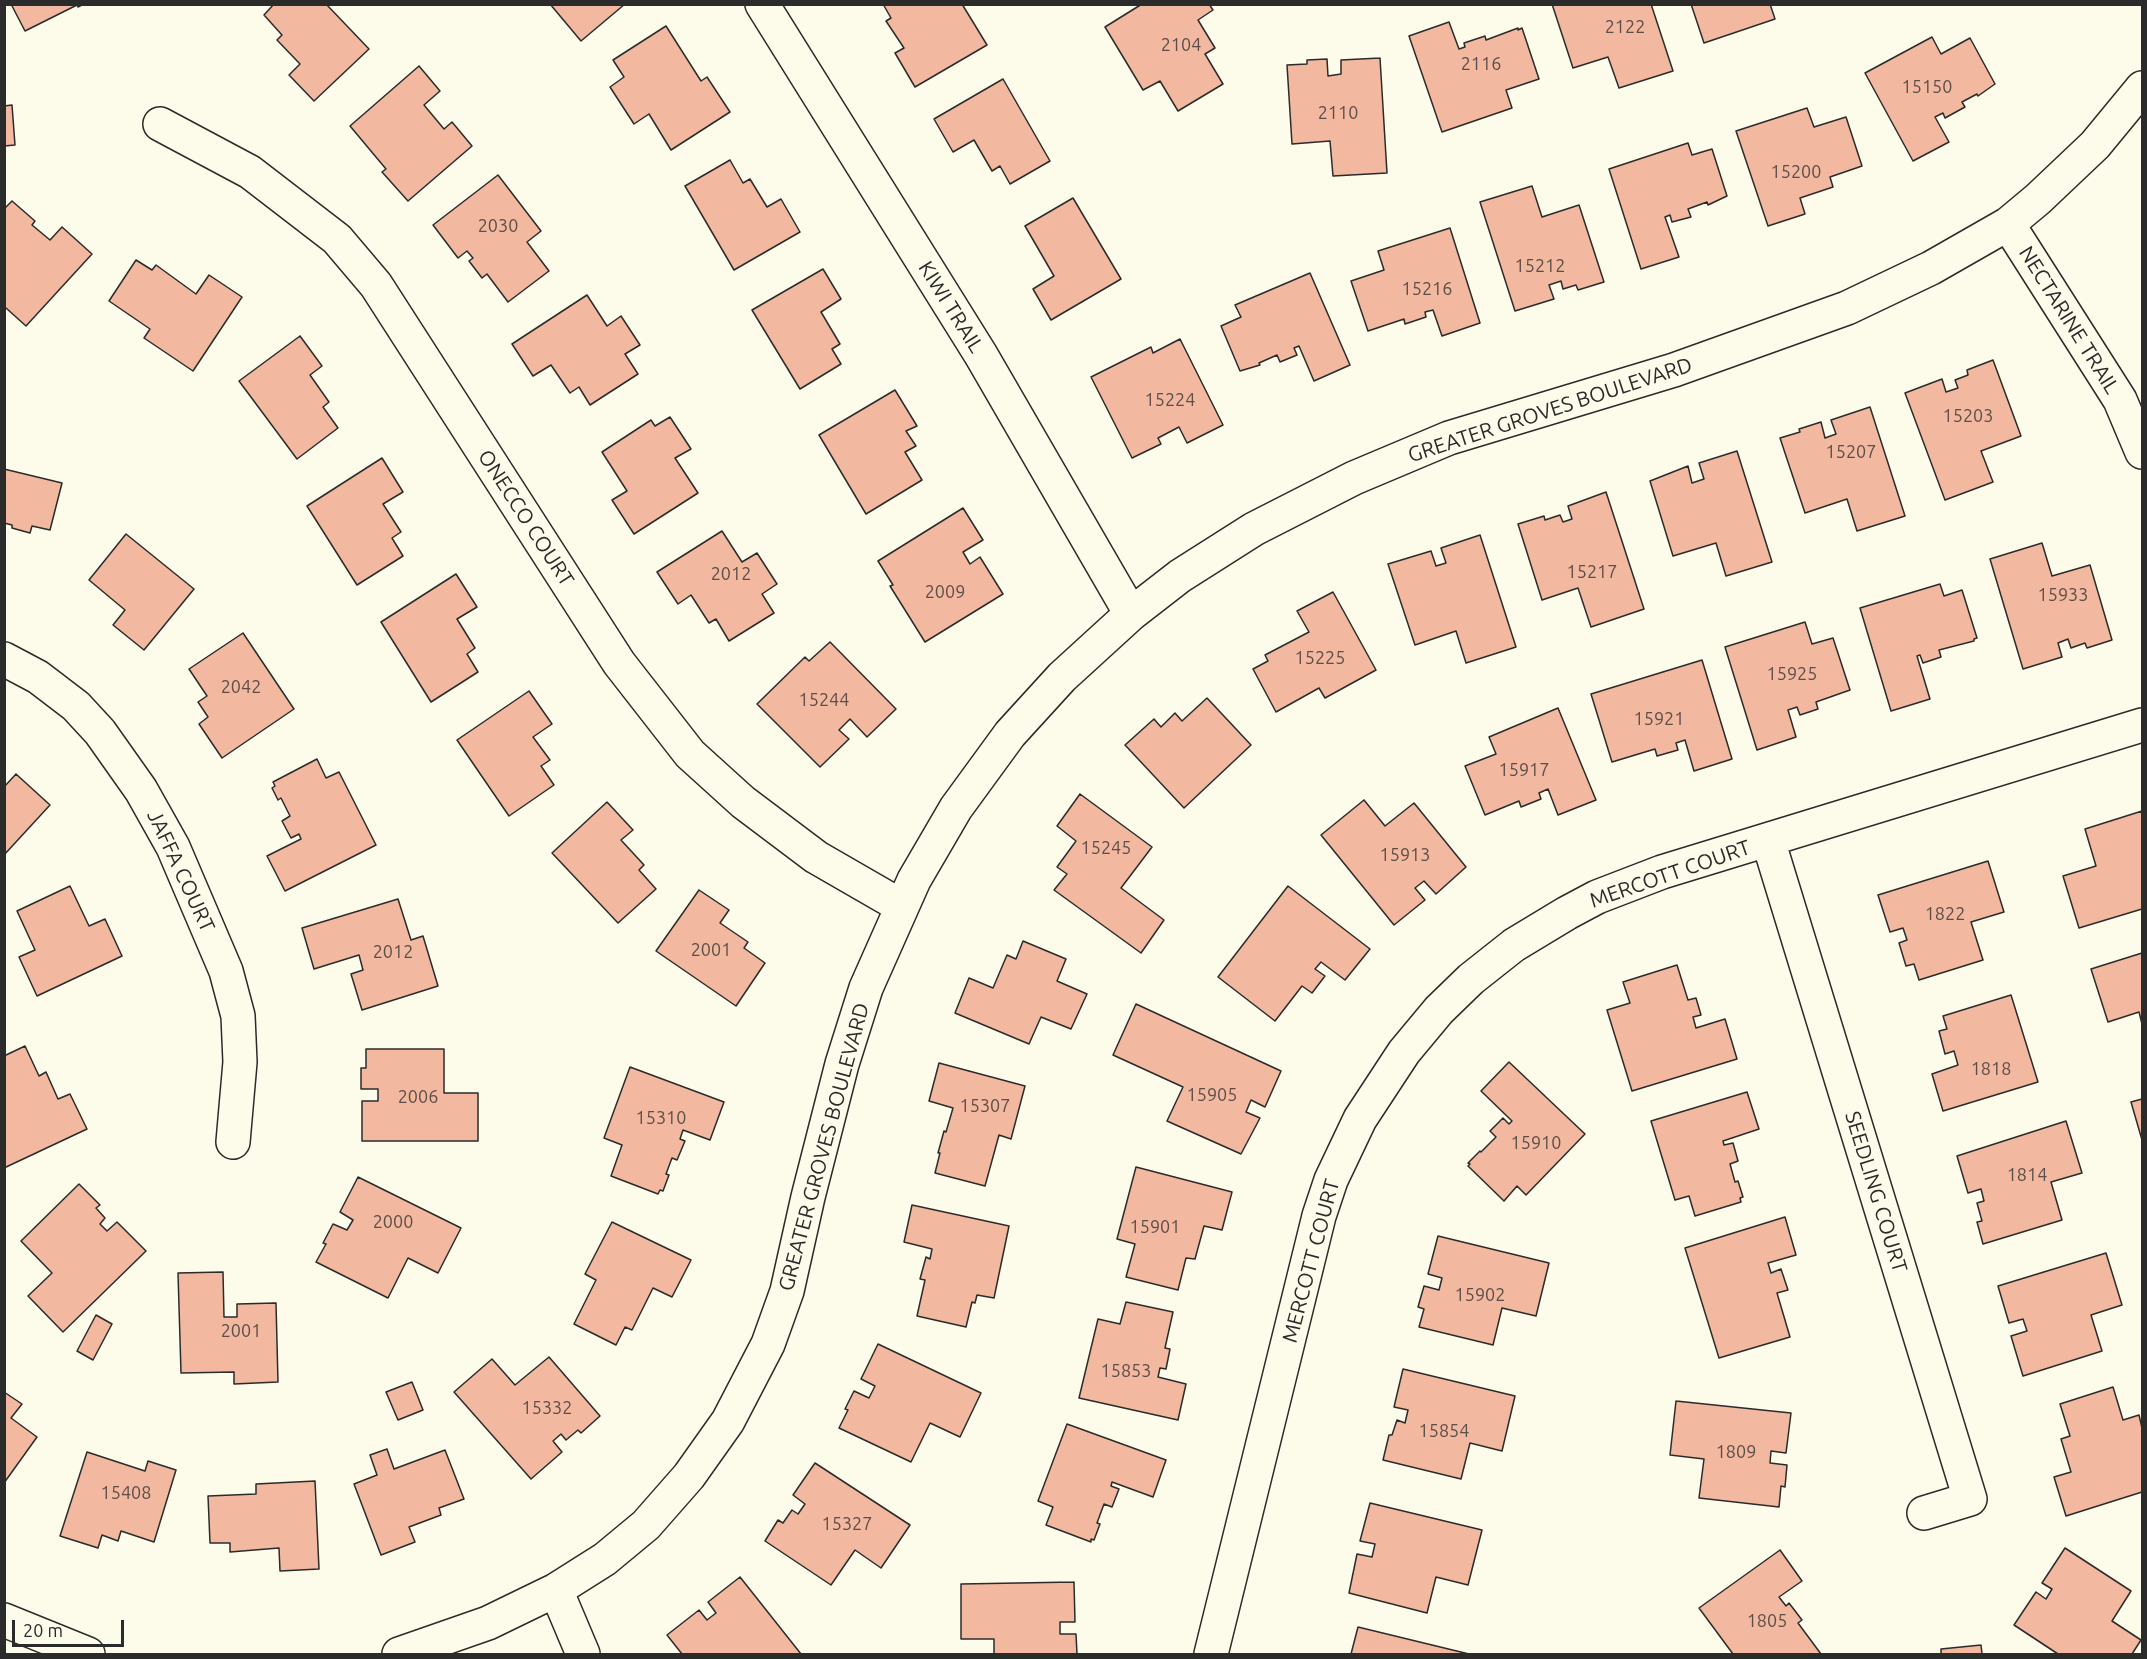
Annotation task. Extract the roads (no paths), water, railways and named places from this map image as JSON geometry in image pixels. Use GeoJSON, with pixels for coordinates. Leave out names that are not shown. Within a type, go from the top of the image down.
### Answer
{"type":"FeatureCollection","features":[{"type":"Feature","properties":{"kind":"street","name":"KIWI TRAIL"},"geometry":{"type":"LineString","coordinates":[[762,4],[981,355],[1131,614]]}},
{"type":"Feature","properties":{"kind":"street","name":"GREATER GROVES BOULEVARD"},"geometry":{"type":"LineString","coordinates":[[399,1654],[488,1623],[556,1590],[605,1559],[646,1525],[690,1476],[728,1421],[768,1344],[787,1291],[842,1064],[866,988],[914,880],[956,808],[1010,734],[1062,677],[1131,614],[1180,576],[1254,529],[1354,478],[1449,438],[1674,370],[1847,308],[1931,268],[2008,224],[2045,193],[2095,145],[2142,88]]}},
{"type":"Feature","properties":{"kind":"street","name":"ONECCO COURT"},"geometry":{"type":"LineString","coordinates":[[160,124],[250,172],[337,239],[376,285],[619,663],[690,754],[743,802],[816,857],[902,906]]}},
{"type":"Feature","properties":{"kind":"street","name":"NECTARINE TRAIL"},"geometry":{"type":"LineString","coordinates":[[2008,224],[2120,400],[2142,452]]}},
{"type":"Feature","properties":{"kind":"street","name":"JAFFA COURT"},"geometry":{"type":"LineString","coordinates":[[4,659],[38,677],[76,706],[100,732],[141,790],[173,847],[226,971],[238,1016],[240,1062],[233,1142]]}},
{"type":"Feature","properties":{"kind":"street","name":"MERCOTT COURT"},"geometry":{"type":"LineString","coordinates":[[1211,1654],[1319,1215],[1331,1180],[1359,1119],[1404,1052],[1439,1010],[1471,979],[1514,945],[1597,897],[1662,872],[2142,725]]}},
{"type":"Feature","properties":{"kind":"street","name":"SEEDLING COURT"},"geometry":{"type":"LineString","coordinates":[[1768,840],[1970,1499],[1924,1513]]}},
{"type":"Feature","properties":{"kind":"street"},"geometry":{"type":"LineString","coordinates":[[556,1590],[583,1654]]}},
{"type":"Feature","properties":{"kind":"street"},"geometry":{"type":"LineString","coordinates":[[4,1620],[88,1654]]}}]}
